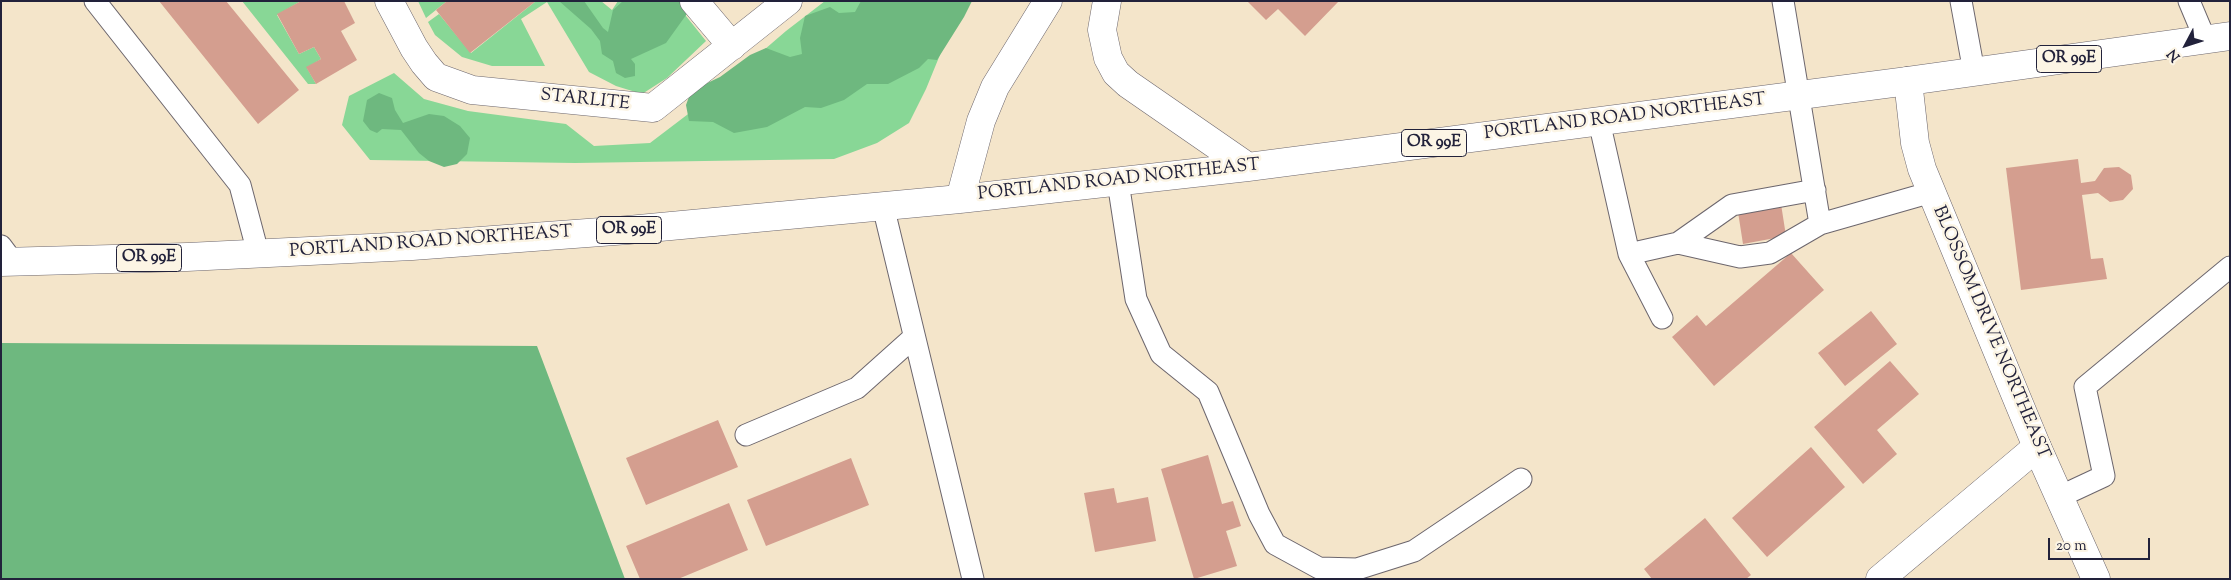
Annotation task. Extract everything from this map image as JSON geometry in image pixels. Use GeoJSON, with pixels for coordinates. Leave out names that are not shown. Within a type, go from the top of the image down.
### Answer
{"type":"FeatureCollection","features":[{"type":"Feature","properties":{"kind":"main road","name":"STARLITE"},"geometry":{"type":"LineString","coordinates":[[388,1],[424,64],[436,77],[472,90],[653,108],[788,1]]}},
{"type":"Feature","properties":{"kind":"main road"},"geometry":{"type":"LineString","coordinates":[[694,1],[732,46]]}},
{"type":"Feature","properties":{"kind":"main road"},"geometry":{"type":"LineString","coordinates":[[960,199],[981,121],[995,87],[1048,1]]}},
{"type":"Feature","properties":{"kind":"main road"},"geometry":{"type":"LineString","coordinates":[[1107,1],[1102,30],[1108,58],[1116,72],[1128,84],[1248,167]]}},
{"type":"Feature","properties":{"kind":"main road","name":"PORTLAND ROAD NORTHEAST"},"geometry":{"type":"LineString","coordinates":[[5,257],[258,254],[412,246],[618,230],[960,199],[1248,167],[1908,82],[2217,38]]}},
{"type":"Feature","properties":{"kind":"main road","name":"BLOSSOM DRIVE NORTHEAST"},"geometry":{"type":"LineString","coordinates":[[1908,82],[1915,143],[1922,169],[2037,447],[2096,579]]}},
{"type":"Feature","properties":{"kind":"main road"},"geometry":{"type":"LineString","coordinates":[[1880,579],[2037,447]]}},
{"type":"Feature","properties":{"kind":"lane"},"geometry":{"type":"LineString","coordinates":[[95,1],[240,185],[258,254]]}},
{"type":"Feature","properties":{"kind":"lane"},"geometry":{"type":"LineString","coordinates":[[1783,1],[1820,224]]}},
{"type":"Feature","properties":{"kind":"lane"},"geometry":{"type":"LineString","coordinates":[[1961,1],[1974,72]]}},
{"type":"Feature","properties":{"kind":"lane"},"geometry":{"type":"LineString","coordinates":[[2188,1],[2217,38]]}},
{"type":"Feature","properties":{"kind":"lane"},"geometry":{"type":"LineString","coordinates":[[1599,121],[1628,254],[1662,318]]}},
{"type":"Feature","properties":{"kind":"lane"},"geometry":{"type":"LineString","coordinates":[[1118,182],[1136,299],[1161,354],[1208,392],[1259,514],[1275,544],[1319,568],[1357,569],[1414,551],[1522,480]]}},
{"type":"Feature","properties":{"kind":"lane"},"geometry":{"type":"LineString","coordinates":[[1628,254],[1678,243],[1732,205],[1815,190]]}},
{"type":"Feature","properties":{"kind":"lane"},"geometry":{"type":"LineString","coordinates":[[1678,243],[1740,257],[1770,253],[1820,224],[1932,192]]}},
{"type":"Feature","properties":{"kind":"lane"},"geometry":{"type":"LineString","coordinates":[[883,206],[973,579]]}},
{"type":"Feature","properties":{"kind":"lane"},"geometry":{"type":"LineString","coordinates":[[2059,497],[2104,476],[2085,387],[2230,268]]}},
{"type":"Feature","properties":{"kind":"lane"},"geometry":{"type":"LineString","coordinates":[[746,434],[857,388],[914,337]]}},
{"type":"Feature","properties":{"kind":"green space"},"geometry":{"type":"Polygon","coordinates":[[[242,1],[301,1],[277,15],[299,54],[314,47],[321,59],[307,68],[316,84],[308,84],[242,1]]]}},
{"type":"Feature","properties":{"kind":"green space"},"geometry":{"type":"Polygon","coordinates":[[[418,1],[447,1],[426,18],[418,1]]]}},
{"type":"Feature","properties":{"kind":"green space"},"geometry":{"type":"Polygon","coordinates":[[[536,1],[601,1],[612,10],[618,1],[674,1],[706,41],[667,78],[642,94],[616,86],[589,72],[547,2],[521,19],[545,66],[492,66],[462,57],[435,35],[428,22],[439,14],[471,53],[536,1]]]}},
{"type":"Feature","properties":{"kind":"green space"},"geometry":{"type":"Polygon","coordinates":[[[559,1],[584,1],[603,28],[608,32],[613,10],[623,1],[716,1],[689,11],[666,43],[631,59],[635,64],[635,76],[625,78],[616,73],[613,61],[602,54],[600,41],[591,29],[559,1]]]}},
{"type":"Feature","properties":{"kind":"green space"},"geometry":{"type":"Polygon","coordinates":[[[825,1],[962,1],[926,89],[909,123],[877,143],[834,159],[575,163],[370,160],[342,125],[349,96],[394,73],[424,99],[468,111],[566,124],[594,146],[650,143],[700,105],[786,31],[825,1]]]}},
{"type":"Feature","properties":{"kind":"green space"},"geometry":{"type":"Polygon","coordinates":[[[861,1],[972,1],[937,60],[928,59],[919,68],[888,84],[867,84],[844,100],[821,108],[805,107],[767,127],[734,133],[713,122],[689,121],[686,105],[690,94],[720,77],[750,55],[766,48],[790,57],[802,54],[800,38],[805,16],[830,7],[839,13],[855,12],[861,1]]]}},
{"type":"Feature","properties":{"kind":"green space"},"geometry":{"type":"Polygon","coordinates":[[[379,93],[392,98],[395,110],[403,123],[429,114],[444,116],[460,126],[470,138],[467,154],[457,164],[444,167],[429,161],[419,153],[401,130],[382,129],[377,133],[370,130],[363,121],[367,100],[379,93]]]}},
{"type":"Feature","properties":{"kind":"green space"},"geometry":{"type":"Polygon","coordinates":[[[1,343],[537,346],[625,579],[1,579],[1,343]]]}},
{"type":"Feature","properties":{"kind":"building"},"geometry":{"type":"Polygon","coordinates":[[[159,1],[226,1],[299,90],[258,124],[159,1]]]}},
{"type":"Feature","properties":{"kind":"building"},"geometry":{"type":"Polygon","coordinates":[[[301,1],[344,1],[355,23],[341,31],[357,60],[316,84],[306,67],[321,59],[314,47],[299,54],[277,14],[301,1]]]}},
{"type":"Feature","properties":{"kind":"building"},"geometry":{"type":"Polygon","coordinates":[[[447,1],[536,1],[470,53],[436,10],[447,1]]]}},
{"type":"Feature","properties":{"kind":"building"},"geometry":{"type":"Polygon","coordinates":[[[1247,1],[1339,1],[1305,36],[1278,9],[1266,20],[1247,1]]]}},
{"type":"Feature","properties":{"kind":"building"},"geometry":{"type":"Polygon","coordinates":[[[2078,159],[2081,183],[2095,181],[2104,168],[2119,167],[2131,175],[2133,189],[2123,200],[2110,202],[2098,193],[2082,195],[2091,259],[2103,258],[2107,279],[2021,290],[2006,168],[2078,159]]]}},
{"type":"Feature","properties":{"kind":"building"},"geometry":{"type":"Polygon","coordinates":[[[1781,204],[1786,236],[1743,244],[1738,212],[1781,204]]]}},
{"type":"Feature","properties":{"kind":"building"},"geometry":{"type":"Polygon","coordinates":[[[1791,253],[1824,290],[1714,386],[1672,337],[1697,315],[1706,326],[1791,253]]]}},
{"type":"Feature","properties":{"kind":"building"},"geometry":{"type":"Polygon","coordinates":[[[1871,311],[1897,344],[1845,386],[1818,353],[1871,311]]]}},
{"type":"Feature","properties":{"kind":"building"},"geometry":{"type":"Polygon","coordinates":[[[1890,361],[1919,394],[1877,430],[1897,454],[1863,484],[1814,427],[1890,361]]]}},
{"type":"Feature","properties":{"kind":"building"},"geometry":{"type":"Polygon","coordinates":[[[718,420],[738,467],[646,505],[626,458],[718,420]]]}},
{"type":"Feature","properties":{"kind":"building"},"geometry":{"type":"Polygon","coordinates":[[[1811,447],[1845,487],[1767,557],[1732,518],[1811,447]]]}},
{"type":"Feature","properties":{"kind":"building"},"geometry":{"type":"Polygon","coordinates":[[[1208,455],[1222,504],[1233,501],[1241,526],[1226,531],[1237,566],[1194,579],[1161,469],[1208,455]]]}},
{"type":"Feature","properties":{"kind":"building"},"geometry":{"type":"Polygon","coordinates":[[[851,458],[869,505],[766,546],[747,500],[851,458]]]}},
{"type":"Feature","properties":{"kind":"building"},"geometry":{"type":"Polygon","coordinates":[[[1114,488],[1117,503],[1148,497],[1156,541],[1095,552],[1084,493],[1114,488]]]}},
{"type":"Feature","properties":{"kind":"building"},"geometry":{"type":"Polygon","coordinates":[[[729,503],[748,550],[678,579],[640,579],[626,546],[729,503]]]}},
{"type":"Feature","properties":{"kind":"building"},"geometry":{"type":"Polygon","coordinates":[[[1705,518],[1751,575],[1746,579],[1652,579],[1644,569],[1705,518]]]}}]}
